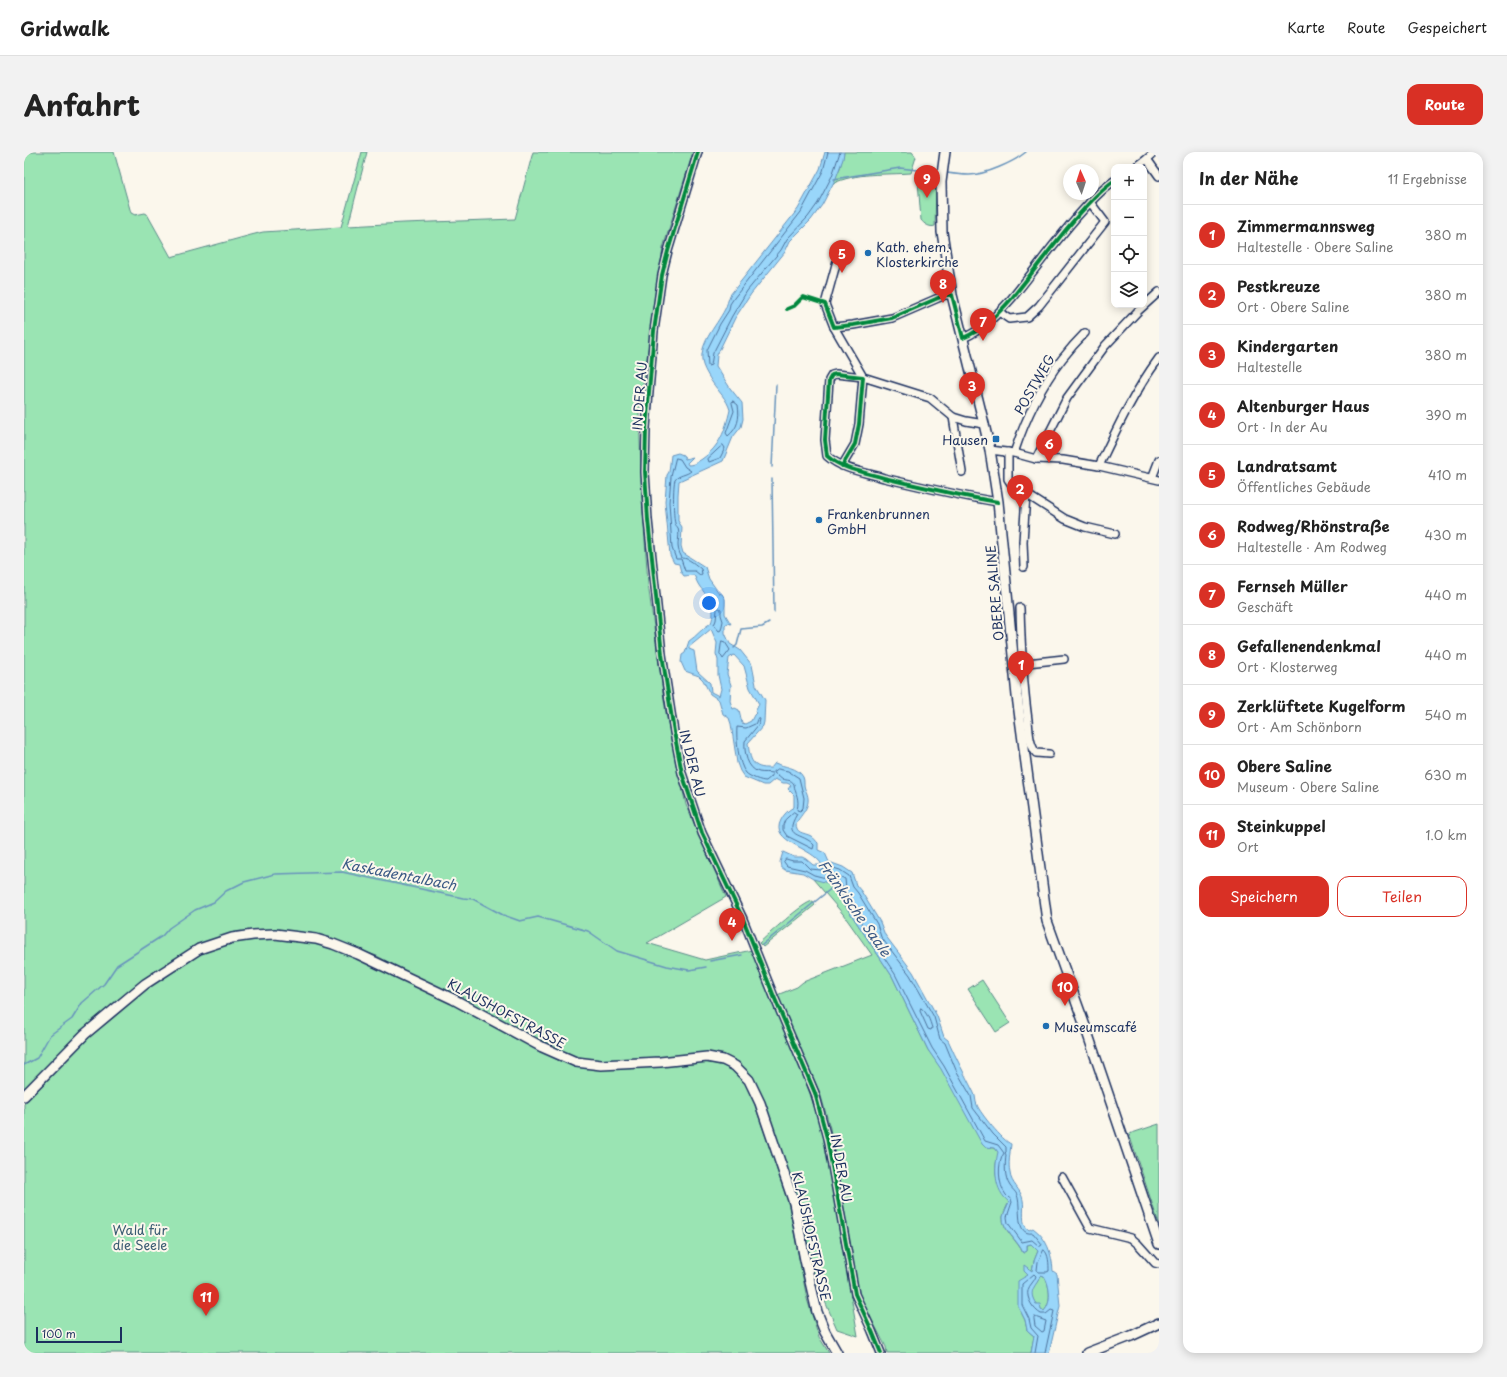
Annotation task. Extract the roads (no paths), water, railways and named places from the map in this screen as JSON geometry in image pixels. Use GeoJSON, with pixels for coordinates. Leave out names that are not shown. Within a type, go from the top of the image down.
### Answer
{"type":"FeatureCollection","features":[{"type":"Feature","properties":{"kind":"main road","name":"OBERE SALINE"},"geometry":{"type":"LineString","coordinates":[[945,152],[941,182],[942,232],[952,295],[990,450],[998,502],[1018,664],[1030,800],[1047,921],[1086,1026],[1159,1244]]}},
{"type":"Feature","properties":{"kind":"main road","name":"KLAUSHOFSTRASSE"},"geometry":{"type":"LineString","coordinates":[[24,1096],[86,1034],[145,984],[199,949],[232,938],[253,935],[275,934],[295,936],[333,944],[352,951],[453,999],[542,1047],[576,1062],[601,1065],[660,1062],[707,1057],[722,1060],[735,1066],[749,1080],[760,1103],[774,1140],[794,1203],[817,1312],[825,1332],[837,1353]]}},
{"type":"Feature","properties":{"kind":"main road"},"geometry":{"type":"LineString","coordinates":[[1087,1353],[1131,1336],[1159,1323]]}},
{"type":"Feature","properties":{"kind":"street","name":"IN DER AU"},"geometry":{"type":"LineString","coordinates":[[698,152],[662,275],[654,331],[647,422],[645,472],[648,520],[662,654],[672,724],[682,773],[702,833],[744,919],[775,999],[815,1093],[827,1138],[855,1294],[881,1353]]}},
{"type":"Feature","properties":{"kind":"street"},"geometry":{"type":"LineString","coordinates":[[1140,164],[1155,152]]}},
{"type":"Feature","properties":{"kind":"street"},"geometry":{"type":"LineString","coordinates":[[1147,159],[1159,176]]}},
{"type":"Feature","properties":{"kind":"street"},"geometry":{"type":"LineString","coordinates":[[963,338],[976,333],[999,312],[1031,275],[1063,231],[1090,202],[1111,184]]}},
{"type":"Feature","properties":{"kind":"street"},"geometry":{"type":"LineString","coordinates":[[999,312],[1009,319],[1027,317],[1039,306],[1105,222],[1090,202]]}},
{"type":"Feature","properties":{"kind":"street"},"geometry":{"type":"LineString","coordinates":[[840,250],[825,304],[834,326],[863,376],[856,444],[842,466]]}},
{"type":"Feature","properties":{"kind":"street"},"geometry":{"type":"LineString","coordinates":[[1036,458],[1067,398],[1105,346],[1138,311],[1159,292]]}},
{"type":"Feature","properties":{"kind":"street"},"geometry":{"type":"LineString","coordinates":[[834,326],[853,325],[892,318],[945,295],[952,295]]}},
{"type":"Feature","properties":{"kind":"street","name":"POSTWEG"},"geometry":{"type":"LineString","coordinates":[[1026,494],[1012,485],[1008,479],[1011,453],[1045,383],[1062,358],[1085,333]]}},
{"type":"Feature","properties":{"kind":"street"},"geometry":{"type":"LineString","coordinates":[[1099,466],[1123,415],[1159,358]]}},
{"type":"Feature","properties":{"kind":"street"},"geometry":{"type":"LineString","coordinates":[[984,424],[954,417],[930,398],[863,376],[836,374],[832,375],[829,380],[825,440],[827,456],[842,466],[963,496],[998,502]]}},
{"type":"Feature","properties":{"kind":"street"},"geometry":{"type":"LineString","coordinates":[[954,417],[962,472]]}},
{"type":"Feature","properties":{"kind":"street"},"geometry":{"type":"LineString","coordinates":[[990,450],[1036,458],[1063,460],[1099,466],[1156,479],[1159,460]]}},
{"type":"Feature","properties":{"kind":"street"},"geometry":{"type":"LineString","coordinates":[[1024,567],[1023,542],[1026,494],[1065,519],[1085,527],[1114,534]]}},
{"type":"Feature","properties":{"kind":"street","name":"OBERE SALINE"},"geometry":{"type":"LineString","coordinates":[[1020,608],[1018,664],[1025,700],[1031,746],[1036,753],[1049,754]]}},
{"type":"Feature","properties":{"kind":"street"},"geometry":{"type":"LineString","coordinates":[[1018,664],[1064,659]]}},
{"type":"Feature","properties":{"kind":"street"},"geometry":{"type":"LineString","coordinates":[[1062,1177],[1090,1228],[1131,1238],[1156,1263],[1159,1264]]}},
{"type":"Feature","properties":{"kind":"water","name":"Fränkische Saale"},"geometry":{"type":"Polygon","coordinates":[[[825,152],[844,152],[836,178],[822,205],[811,220],[790,241],[785,252],[751,294],[735,318],[717,355],[716,366],[742,403],[743,419],[741,427],[733,437],[723,461],[679,481],[678,521],[682,527],[681,546],[683,553],[705,567],[709,579],[725,599],[725,614],[731,624],[728,623],[725,625],[725,633],[730,644],[740,650],[752,665],[756,685],[765,700],[763,726],[748,743],[751,759],[760,767],[771,768],[775,763],[794,769],[801,774],[804,780],[804,788],[807,794],[808,803],[796,823],[797,829],[800,832],[811,836],[818,843],[818,850],[825,853],[829,862],[843,867],[852,873],[856,885],[880,922],[885,935],[913,972],[937,1016],[944,1037],[948,1040],[974,1093],[976,1104],[987,1120],[1007,1142],[1011,1144],[1009,1170],[1012,1180],[1022,1196],[1023,1216],[1026,1228],[1029,1230],[1033,1228],[1042,1237],[1050,1253],[1053,1271],[1057,1274],[1060,1306],[1049,1353],[1031,1353],[1034,1336],[1027,1330],[1025,1320],[1018,1306],[1018,1281],[1028,1275],[1024,1271],[1024,1265],[1032,1271],[1038,1251],[1031,1244],[1027,1245],[1027,1251],[1023,1253],[1003,1222],[1003,1217],[1009,1202],[1000,1192],[996,1179],[998,1152],[995,1148],[985,1147],[982,1144],[941,1069],[928,1050],[892,976],[841,899],[828,883],[813,879],[803,873],[785,870],[781,867],[780,862],[783,852],[794,857],[802,857],[813,865],[822,865],[810,853],[786,839],[781,834],[779,828],[781,820],[786,812],[794,807],[794,795],[788,789],[791,785],[775,779],[768,785],[763,785],[744,777],[737,763],[729,718],[723,714],[719,700],[710,694],[703,680],[699,676],[685,671],[681,662],[682,655],[685,653],[689,641],[711,623],[713,612],[711,603],[699,586],[694,575],[684,576],[681,572],[679,564],[674,563],[670,555],[665,502],[667,475],[669,472],[671,455],[678,453],[683,455],[685,459],[693,457],[687,463],[688,465],[694,464],[708,454],[721,438],[730,410],[727,402],[712,382],[703,365],[702,358],[705,343],[725,309],[730,295],[798,209],[820,169],[825,152]],[[711,629],[689,647],[689,649],[694,651],[697,671],[710,683],[711,692],[719,696],[721,689],[716,654],[717,643],[711,629]],[[734,655],[729,658],[727,674],[731,685],[730,701],[733,709],[735,708],[739,710],[742,723],[745,724],[751,721],[759,704],[750,688],[744,666],[734,655]],[[1041,1275],[1033,1289],[1033,1299],[1036,1304],[1040,1304],[1041,1309],[1044,1311],[1047,1308],[1049,1289],[1044,1276],[1041,1275]]]}},
{"type":"Feature","properties":{"kind":"waterway"},"geometry":{"type":"LineString","coordinates":[[947,173],[961,175],[983,173],[1007,164],[1026,152]]}},
{"type":"Feature","properties":{"kind":"waterway"},"geometry":{"type":"LineString","coordinates":[[834,179],[900,168],[935,172]]}},
{"type":"Feature","properties":{"kind":"waterway"},"geometry":{"type":"LineString","coordinates":[[772,467],[776,385]]}},
{"type":"Feature","properties":{"kind":"waterway"},"geometry":{"type":"LineString","coordinates":[[772,479],[774,612]]}},
{"type":"Feature","properties":{"kind":"waterway"},"geometry":{"type":"LineString","coordinates":[[734,648],[737,645],[741,629],[762,627],[769,623]]}},
{"type":"Feature","properties":{"kind":"waterway","name":"Kaskadentalbach"},"geometry":{"type":"LineString","coordinates":[[24,1065],[37,1058],[50,1035],[72,1019],[82,1003],[104,984],[117,965],[162,936],[169,928],[195,910],[214,902],[226,891],[244,882],[275,874],[342,872],[473,899],[503,915],[520,921],[538,917],[588,931],[617,951],[667,966],[689,970],[706,967]]}},
{"type":"Feature","properties":{"kind":"waterway","name":"Kaskadentalbach"},"geometry":{"type":"LineString","coordinates":[[762,945],[833,887]]}},
{"type":"Feature","properties":{"kind":"waterway","name":"Kaskadentalbach"},"geometry":{"type":"LineString","coordinates":[[710,961],[742,955]]}},
{"type":"Feature","properties":{"kind":"place","name":"Zerklüftete Kugelform"},"geometry":{"type":"Point","coordinates":[927,198]}},
{"type":"Feature","properties":{"kind":"place","name":"Kath. ehem. Klosterkirche"},"geometry":{"type":"Point","coordinates":[868,253]}},
{"type":"Feature","properties":{"kind":"place","name":"Landratsamt"},"geometry":{"type":"Point","coordinates":[842,273]}},
{"type":"Feature","properties":{"kind":"place","name":"Gefallenendenkmal"},"geometry":{"type":"Point","coordinates":[943,303]}},
{"type":"Feature","properties":{"kind":"place","name":"Fernseh Müller"},"geometry":{"type":"Point","coordinates":[983,341]}},
{"type":"Feature","properties":{"kind":"place","name":"Kindergarten"},"geometry":{"type":"Point","coordinates":[972,405]}},
{"type":"Feature","properties":{"kind":"place","name":"Hausen"},"geometry":{"type":"Point","coordinates":[996,439]}},
{"type":"Feature","properties":{"kind":"place","name":"Rodweg/Rhönstraße"},"geometry":{"type":"Point","coordinates":[1049,463]}},
{"type":"Feature","properties":{"kind":"place","name":"Pestkreuze"},"geometry":{"type":"Point","coordinates":[1020,508]}},
{"type":"Feature","properties":{"kind":"place","name":"Frankenbrunnen GmbH"},"geometry":{"type":"Point","coordinates":[819,520]}},
{"type":"Feature","properties":{"kind":"place","name":"Zimmermannsweg"},"geometry":{"type":"Point","coordinates":[1021,684]}},
{"type":"Feature","properties":{"kind":"place","name":"Altenburger Haus"},"geometry":{"type":"Point","coordinates":[732,941]}},
{"type":"Feature","properties":{"kind":"place","name":"Obere Saline"},"geometry":{"type":"Point","coordinates":[1065,1006]}},
{"type":"Feature","properties":{"kind":"place","name":"Museumscafé"},"geometry":{"type":"Point","coordinates":[1046,1026]}},
{"type":"Feature","properties":{"kind":"place","name":"Steinkuppel"},"geometry":{"type":"Point","coordinates":[206,1316]}},
{"type":"Feature","properties":{"kind":"park label","name":"Wald für die Seele"},"geometry":{"type":"Point","coordinates":[140,1236]}}]}
